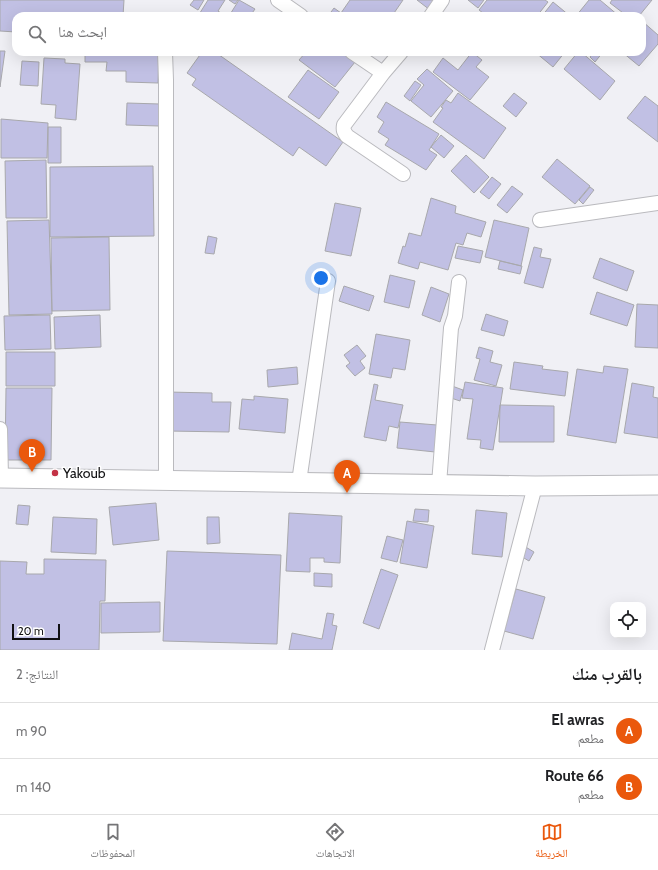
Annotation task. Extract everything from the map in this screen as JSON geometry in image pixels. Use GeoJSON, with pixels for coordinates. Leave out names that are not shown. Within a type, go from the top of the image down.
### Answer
{"type":"FeatureCollection","features":[{"type":"Feature","properties":{"kind":"main road"},"geometry":{"type":"LineString","coordinates":[[0,478],[535,486],[658,485]]}},
{"type":"Feature","properties":{"kind":"street"},"geometry":{"type":"LineString","coordinates":[[278,0],[295,12]]}},
{"type":"Feature","properties":{"kind":"street"},"geometry":{"type":"LineString","coordinates":[[434,12],[442,0]]}},
{"type":"Feature","properties":{"kind":"street"},"geometry":{"type":"LineString","coordinates":[[165,56],[166,480]]}},
{"type":"Feature","properties":{"kind":"street"},"geometry":{"type":"LineString","coordinates":[[358,56],[383,73]]}},
{"type":"Feature","properties":{"kind":"street"},"geometry":{"type":"LineString","coordinates":[[398,56],[344,125],[343,129],[347,136],[403,174]]}},
{"type":"Feature","properties":{"kind":"street"},"geometry":{"type":"LineString","coordinates":[[540,220],[658,203]]}},
{"type":"Feature","properties":{"kind":"street"},"geometry":{"type":"LineString","coordinates":[[299,482],[328,281]]}},
{"type":"Feature","properties":{"kind":"street"},"geometry":{"type":"LineString","coordinates":[[440,484],[451,328],[455,316],[459,282]]}},
{"type":"Feature","properties":{"kind":"street"},"geometry":{"type":"LineString","coordinates":[[0,429],[0,478]]}},
{"type":"Feature","properties":{"kind":"street"},"geometry":{"type":"LineString","coordinates":[[492,650],[535,486]]}},
{"type":"Feature","properties":{"kind":"building"},"geometry":{"type":"Polygon","coordinates":[[[0,0],[124,0],[123,12],[12,12],[12,32],[0,31],[0,0]]]}},
{"type":"Feature","properties":{"kind":"building"},"geometry":{"type":"Polygon","coordinates":[[[194,0],[204,0],[198,10],[190,5],[194,0]]]}},
{"type":"Feature","properties":{"kind":"building"},"geometry":{"type":"Polygon","coordinates":[[[208,0],[225,0],[218,11],[219,12],[200,12],[208,0]]]}},
{"type":"Feature","properties":{"kind":"building"},"geometry":{"type":"Polygon","coordinates":[[[229,0],[238,0],[235,4],[229,0]]]}},
{"type":"Feature","properties":{"kind":"building"},"geometry":{"type":"Polygon","coordinates":[[[239,0],[255,9],[253,12],[232,12],[239,0]]]}},
{"type":"Feature","properties":{"kind":"building"},"geometry":{"type":"Polygon","coordinates":[[[350,0],[403,0],[395,12],[342,12],[350,0]]]}},
{"type":"Feature","properties":{"kind":"building"},"geometry":{"type":"Polygon","coordinates":[[[417,0],[437,0],[430,10],[417,0]]]}},
{"type":"Feature","properties":{"kind":"building"},"geometry":{"type":"Polygon","coordinates":[[[468,0],[484,0],[478,8],[468,0]]]}},
{"type":"Feature","properties":{"kind":"building"},"geometry":{"type":"Polygon","coordinates":[[[487,0],[545,0],[548,2],[540,12],[482,12],[479,10],[487,0]]]}},
{"type":"Feature","properties":{"kind":"building"},"geometry":{"type":"Polygon","coordinates":[[[589,0],[600,0],[614,12],[579,12],[589,0]]]}},
{"type":"Feature","properties":{"kind":"building"},"geometry":{"type":"Polygon","coordinates":[[[612,0],[652,0],[642,12],[622,12],[610,3],[612,0]]]}},
{"type":"Feature","properties":{"kind":"building"},"geometry":{"type":"Polygon","coordinates":[[[553,2],[565,12],[545,12],[553,2]]]}},
{"type":"Feature","properties":{"kind":"building"},"geometry":{"type":"Polygon","coordinates":[[[334,8],[340,12],[331,12],[334,8]]]}},
{"type":"Feature","properties":{"kind":"building"},"geometry":{"type":"Polygon","coordinates":[[[646,24],[658,35],[658,44],[639,66],[627,56],[646,56],[646,24]]]}},
{"type":"Feature","properties":{"kind":"building"},"geometry":{"type":"Polygon","coordinates":[[[0,51],[5,51],[0,87],[0,51]]]}},
{"type":"Feature","properties":{"kind":"building"},"geometry":{"type":"Polygon","coordinates":[[[85,56],[159,56],[158,83],[126,82],[126,71],[106,71],[107,62],[85,62],[85,56]]]}},
{"type":"Feature","properties":{"kind":"building"},"geometry":{"type":"Polygon","coordinates":[[[199,56],[221,56],[343,142],[326,166],[299,147],[293,156],[192,85],[196,79],[187,73],[199,56]]]}},
{"type":"Feature","properties":{"kind":"building"},"geometry":{"type":"Polygon","coordinates":[[[302,56],[347,56],[355,62],[335,87],[299,60],[302,56]]]}},
{"type":"Feature","properties":{"kind":"building"},"geometry":{"type":"Polygon","coordinates":[[[469,56],[477,56],[482,60],[476,67],[489,77],[470,100],[433,72],[443,58],[458,70],[469,56]]]}},
{"type":"Feature","properties":{"kind":"building"},"geometry":{"type":"Polygon","coordinates":[[[540,56],[562,56],[553,67],[540,56]]]}},
{"type":"Feature","properties":{"kind":"building"},"geometry":{"type":"Polygon","coordinates":[[[575,56],[586,56],[615,81],[600,100],[564,69],[575,56]]]}},
{"type":"Feature","properties":{"kind":"building"},"geometry":{"type":"Polygon","coordinates":[[[591,56],[600,56],[595,62],[590,57],[591,56]]]}},
{"type":"Feature","properties":{"kind":"building"},"geometry":{"type":"Polygon","coordinates":[[[44,58],[65,59],[65,63],[80,64],[76,120],[55,118],[56,105],[41,104],[44,58]]]}},
{"type":"Feature","properties":{"kind":"building"},"geometry":{"type":"Polygon","coordinates":[[[22,61],[39,62],[38,86],[20,85],[22,61]]]}},
{"type":"Feature","properties":{"kind":"building"},"geometry":{"type":"Polygon","coordinates":[[[427,69],[453,91],[431,117],[411,101],[424,85],[417,79],[427,69]]]}},
{"type":"Feature","properties":{"kind":"building"},"geometry":{"type":"Polygon","coordinates":[[[308,70],[339,92],[319,119],[288,97],[308,70]]]}},
{"type":"Feature","properties":{"kind":"building"},"geometry":{"type":"Polygon","coordinates":[[[415,81],[421,85],[410,101],[404,96],[415,81]]]}},
{"type":"Feature","properties":{"kind":"building"},"geometry":{"type":"Polygon","coordinates":[[[458,93],[506,128],[484,159],[433,122],[443,108],[441,107],[446,100],[451,103],[458,93]]]}},
{"type":"Feature","properties":{"kind":"building"},"geometry":{"type":"Polygon","coordinates":[[[514,93],[527,103],[516,117],[503,106],[514,93]]]}},
{"type":"Feature","properties":{"kind":"building"},"geometry":{"type":"Polygon","coordinates":[[[645,96],[658,106],[658,142],[627,118],[645,96]]]}},
{"type":"Feature","properties":{"kind":"building"},"geometry":{"type":"Polygon","coordinates":[[[386,102],[439,134],[429,150],[437,155],[426,170],[385,145],[389,139],[378,132],[384,122],[377,117],[386,102]]]}},
{"type":"Feature","properties":{"kind":"building"},"geometry":{"type":"Polygon","coordinates":[[[127,103],[160,104],[159,126],[126,125],[127,103]]]}},
{"type":"Feature","properties":{"kind":"building"},"geometry":{"type":"Polygon","coordinates":[[[1,119],[48,123],[47,158],[1,158],[1,119]]]}},
{"type":"Feature","properties":{"kind":"building"},"geometry":{"type":"Polygon","coordinates":[[[48,127],[61,127],[61,163],[48,163],[48,127]]]}},
{"type":"Feature","properties":{"kind":"building"},"geometry":{"type":"Polygon","coordinates":[[[441,135],[454,146],[444,158],[431,147],[441,135]]]}},
{"type":"Feature","properties":{"kind":"building"},"geometry":{"type":"Polygon","coordinates":[[[466,155],[489,177],[474,193],[451,171],[466,155]]]}},
{"type":"Feature","properties":{"kind":"building"},"geometry":{"type":"Polygon","coordinates":[[[557,159],[590,186],[575,204],[542,177],[557,159]]]}},
{"type":"Feature","properties":{"kind":"building"},"geometry":{"type":"Polygon","coordinates":[[[46,160],[47,218],[6,218],[5,161],[46,160]]]}},
{"type":"Feature","properties":{"kind":"building"},"geometry":{"type":"Polygon","coordinates":[[[153,166],[154,236],[50,237],[50,167],[153,166]]]}},
{"type":"Feature","properties":{"kind":"building"},"geometry":{"type":"Polygon","coordinates":[[[492,177],[501,184],[489,199],[480,192],[492,177]]]}},
{"type":"Feature","properties":{"kind":"building"},"geometry":{"type":"Polygon","coordinates":[[[512,186],[523,194],[507,213],[497,205],[512,186]]]}},
{"type":"Feature","properties":{"kind":"building"},"geometry":{"type":"Polygon","coordinates":[[[590,187],[594,190],[583,204],[579,200],[590,187]]]}},
{"type":"Feature","properties":{"kind":"building"},"geometry":{"type":"Polygon","coordinates":[[[431,198],[456,206],[455,213],[486,222],[481,237],[467,233],[463,245],[456,243],[448,270],[420,262],[418,269],[398,263],[409,233],[421,236],[431,198]]]}},
{"type":"Feature","properties":{"kind":"building"},"geometry":{"type":"Polygon","coordinates":[[[335,203],[361,208],[351,256],[325,251],[335,203]]]}},
{"type":"Feature","properties":{"kind":"building"},"geometry":{"type":"Polygon","coordinates":[[[49,220],[52,314],[9,315],[7,221],[49,220]]]}},
{"type":"Feature","properties":{"kind":"building"},"geometry":{"type":"Polygon","coordinates":[[[494,220],[529,228],[521,266],[485,257],[494,220]]]}},
{"type":"Feature","properties":{"kind":"building"},"geometry":{"type":"Polygon","coordinates":[[[208,236],[217,238],[214,254],[205,253],[208,236]]]}},
{"type":"Feature","properties":{"kind":"building"},"geometry":{"type":"Polygon","coordinates":[[[109,237],[110,310],[52,311],[51,238],[109,237]]]}},
{"type":"Feature","properties":{"kind":"building"},"geometry":{"type":"Polygon","coordinates":[[[458,246],[483,251],[480,263],[455,258],[458,246]]]}},
{"type":"Feature","properties":{"kind":"building"},"geometry":{"type":"Polygon","coordinates":[[[534,247],[542,249],[540,257],[551,259],[543,288],[524,283],[534,247]]]}},
{"type":"Feature","properties":{"kind":"building"},"geometry":{"type":"Polygon","coordinates":[[[600,258],[634,271],[627,291],[593,278],[600,258]]]}},
{"type":"Feature","properties":{"kind":"building"},"geometry":{"type":"Polygon","coordinates":[[[500,261],[522,266],[520,274],[498,269],[500,261]]]}},
{"type":"Feature","properties":{"kind":"building"},"geometry":{"type":"Polygon","coordinates":[[[390,275],[415,281],[409,308],[384,302],[390,275]]]}},
{"type":"Feature","properties":{"kind":"building"},"geometry":{"type":"Polygon","coordinates":[[[344,286],[374,296],[369,311],[339,301],[344,286]]]}},
{"type":"Feature","properties":{"kind":"building"},"geometry":{"type":"Polygon","coordinates":[[[431,287],[449,294],[440,322],[422,315],[431,287]]]}},
{"type":"Feature","properties":{"kind":"building"},"geometry":{"type":"Polygon","coordinates":[[[597,292],[634,305],[627,326],[590,314],[597,292]]]}},
{"type":"Feature","properties":{"kind":"building"},"geometry":{"type":"Polygon","coordinates":[[[637,304],[658,305],[658,348],[635,347],[637,304]]]}},
{"type":"Feature","properties":{"kind":"building"},"geometry":{"type":"Polygon","coordinates":[[[486,314],[508,321],[504,336],[481,330],[486,314]]]}},
{"type":"Feature","properties":{"kind":"building"},"geometry":{"type":"Polygon","coordinates":[[[50,315],[51,349],[5,350],[4,316],[50,315]]]}},
{"type":"Feature","properties":{"kind":"building"},"geometry":{"type":"Polygon","coordinates":[[[100,315],[101,347],[55,349],[54,317],[100,315]]]}},
{"type":"Feature","properties":{"kind":"building"},"geometry":{"type":"Polygon","coordinates":[[[376,334],[410,340],[405,370],[393,368],[391,378],[369,374],[376,334]]]}},
{"type":"Feature","properties":{"kind":"building"},"geometry":{"type":"Polygon","coordinates":[[[357,345],[366,356],[360,361],[365,368],[355,376],[346,366],[350,363],[344,355],[357,345]]]}},
{"type":"Feature","properties":{"kind":"building"},"geometry":{"type":"Polygon","coordinates":[[[479,347],[493,351],[490,362],[502,365],[496,386],[474,380],[480,359],[476,358],[479,347]]]}},
{"type":"Feature","properties":{"kind":"building"},"geometry":{"type":"Polygon","coordinates":[[[6,352],[55,352],[55,386],[6,386],[6,352]]]}},
{"type":"Feature","properties":{"kind":"building"},"geometry":{"type":"Polygon","coordinates":[[[514,362],[543,366],[542,369],[568,372],[565,396],[510,389],[514,362]]]}},
{"type":"Feature","properties":{"kind":"building"},"geometry":{"type":"Polygon","coordinates":[[[604,366],[628,369],[616,443],[567,435],[577,369],[603,373],[604,366]]]}},
{"type":"Feature","properties":{"kind":"building"},"geometry":{"type":"Polygon","coordinates":[[[297,367],[298,384],[268,387],[267,370],[297,367]]]}},
{"type":"Feature","properties":{"kind":"building"},"geometry":{"type":"Polygon","coordinates":[[[465,382],[503,388],[493,450],[480,448],[481,440],[467,439],[473,399],[462,398],[465,382]]]}},
{"type":"Feature","properties":{"kind":"building"},"geometry":{"type":"Polygon","coordinates":[[[632,383],[654,387],[653,397],[658,398],[658,438],[624,433],[632,383]]]}},
{"type":"Feature","properties":{"kind":"building"},"geometry":{"type":"Polygon","coordinates":[[[374,384],[378,385],[375,400],[403,405],[398,428],[389,426],[386,441],[364,437],[374,384]]]}},
{"type":"Feature","properties":{"kind":"building"},"geometry":{"type":"Polygon","coordinates":[[[452,386],[463,390],[460,401],[448,397],[452,386]]]}},
{"type":"Feature","properties":{"kind":"building"},"geometry":{"type":"Polygon","coordinates":[[[6,388],[52,388],[51,460],[5,460],[6,388]]]}},
{"type":"Feature","properties":{"kind":"building"},"geometry":{"type":"Polygon","coordinates":[[[168,392],[212,393],[212,402],[231,402],[229,432],[167,431],[168,392]]]}},
{"type":"Feature","properties":{"kind":"building"},"geometry":{"type":"Polygon","coordinates":[[[254,396],[288,399],[285,433],[239,429],[242,399],[254,400],[254,396]]]}},
{"type":"Feature","properties":{"kind":"building"},"geometry":{"type":"Polygon","coordinates":[[[500,405],[554,406],[554,442],[499,442],[500,405]]]}},
{"type":"Feature","properties":{"kind":"building"},"geometry":{"type":"Polygon","coordinates":[[[400,422],[437,425],[435,452],[397,448],[400,422]]]}},
{"type":"Feature","properties":{"kind":"building"},"geometry":{"type":"Polygon","coordinates":[[[156,503],[159,540],[113,545],[109,507],[156,503]]]}},
{"type":"Feature","properties":{"kind":"building"},"geometry":{"type":"Polygon","coordinates":[[[18,505],[30,506],[28,525],[16,524],[18,505]]]}},
{"type":"Feature","properties":{"kind":"building"},"geometry":{"type":"Polygon","coordinates":[[[415,509],[429,510],[428,522],[413,521],[415,509]]]}},
{"type":"Feature","properties":{"kind":"building"},"geometry":{"type":"Polygon","coordinates":[[[476,510],[507,513],[502,557],[472,554],[476,510]]]}},
{"type":"Feature","properties":{"kind":"building"},"geometry":{"type":"Polygon","coordinates":[[[289,513],[342,516],[340,563],[324,562],[324,558],[310,558],[310,572],[286,571],[289,513]]]}},
{"type":"Feature","properties":{"kind":"building"},"geometry":{"type":"Polygon","coordinates":[[[53,517],[97,519],[96,554],[51,552],[53,517]]]}},
{"type":"Feature","properties":{"kind":"building"},"geometry":{"type":"Polygon","coordinates":[[[207,517],[219,517],[220,543],[207,544],[207,517]]]}},
{"type":"Feature","properties":{"kind":"building"},"geometry":{"type":"Polygon","coordinates":[[[407,521],[434,526],[427,568],[400,563],[407,521]]]}},
{"type":"Feature","properties":{"kind":"building"},"geometry":{"type":"Polygon","coordinates":[[[387,536],[403,540],[397,562],[381,558],[387,536]]]}},
{"type":"Feature","properties":{"kind":"building"},"geometry":{"type":"Polygon","coordinates":[[[524,546],[534,552],[529,561],[519,555],[524,546]]]}},
{"type":"Feature","properties":{"kind":"building"},"geometry":{"type":"Polygon","coordinates":[[[167,551],[281,555],[277,644],[163,641],[167,551]]]}},
{"type":"Feature","properties":{"kind":"building"},"geometry":{"type":"Polygon","coordinates":[[[44,559],[106,560],[105,601],[100,601],[99,650],[0,650],[0,561],[27,562],[26,574],[44,574],[44,559]]]}},
{"type":"Feature","properties":{"kind":"building"},"geometry":{"type":"Polygon","coordinates":[[[381,569],[398,575],[379,629],[363,623],[381,569]]]}},
{"type":"Feature","properties":{"kind":"building"},"geometry":{"type":"Polygon","coordinates":[[[314,573],[332,574],[332,587],[314,586],[314,573]]]}},
{"type":"Feature","properties":{"kind":"building"},"geometry":{"type":"Polygon","coordinates":[[[516,589],[545,597],[533,639],[504,631],[516,589]]]}},
{"type":"Feature","properties":{"kind":"building"},"geometry":{"type":"Polygon","coordinates":[[[160,602],[160,632],[101,633],[101,603],[160,602]]]}},
{"type":"Feature","properties":{"kind":"building"},"geometry":{"type":"Polygon","coordinates":[[[327,613],[334,614],[332,625],[337,626],[332,650],[289,650],[292,633],[322,639],[327,613]]]}},
{"type":"Feature","properties":{"kind":"place","name":"Route 66"},"geometry":{"type":"Point","coordinates":[32,472]}},
{"type":"Feature","properties":{"kind":"place","name":"Yakoub"},"geometry":{"type":"Point","coordinates":[55,473]}},
{"type":"Feature","properties":{"kind":"place","name":"El awras"},"geometry":{"type":"Point","coordinates":[347,493]}}]}
